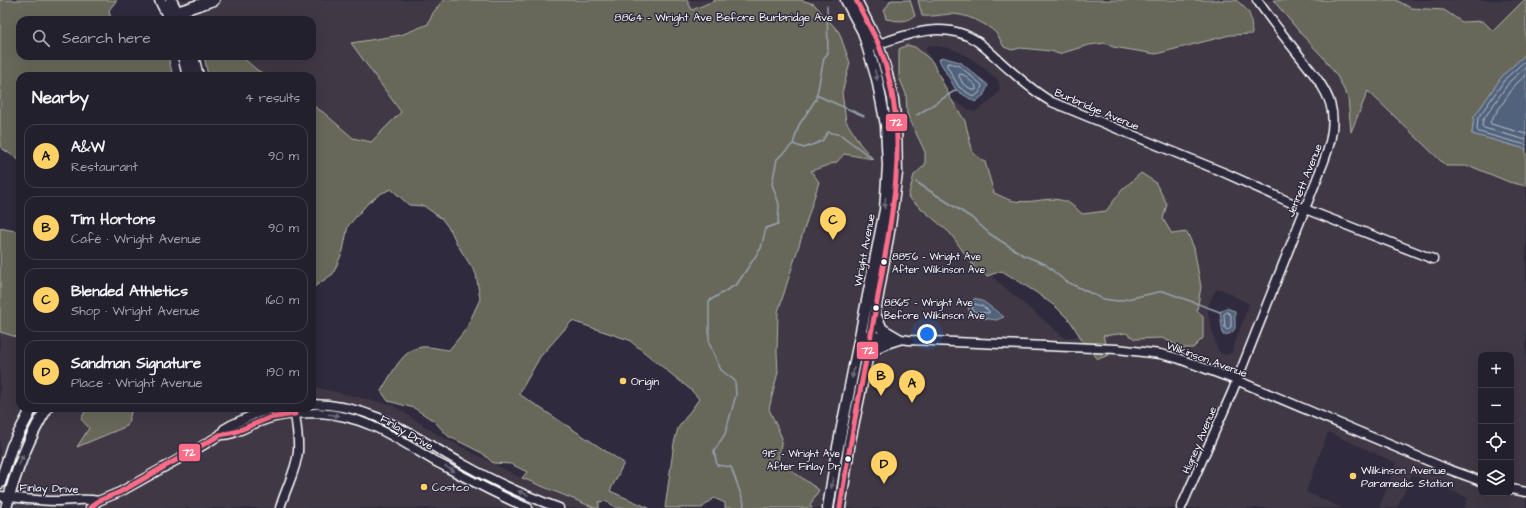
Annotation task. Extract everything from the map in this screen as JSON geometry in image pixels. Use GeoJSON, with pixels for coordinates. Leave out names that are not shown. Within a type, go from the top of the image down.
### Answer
{"type":"FeatureCollection","features":[{"type":"Feature","properties":{"kind":"main road"},"geometry":{"type":"LineString","coordinates":[[160,0],[172,16]]}},
{"type":"Feature","properties":{"kind":"main road"},"geometry":{"type":"LineString","coordinates":[[170,0],[174,16]]}},
{"type":"Feature","properties":{"kind":"main road"},"geometry":{"type":"LineString","coordinates":[[178,16],[214,0]]}},
{"type":"Feature","properties":{"kind":"main road","name":"Wright Avenue"},"geometry":{"type":"LineString","coordinates":[[828,508],[836,457],[884,210],[888,166],[886,125],[877,79],[873,46],[863,32],[846,0]]}},
{"type":"Feature","properties":{"kind":"main road","name":"Wright Avenue"},"geometry":{"type":"LineString","coordinates":[[840,508],[850,441],[867,359],[895,199],[898,149],[892,99],[856,0]]}},
{"type":"Feature","properties":{"kind":"main road"},"geometry":{"type":"LineString","coordinates":[[184,60],[187,72]]}},
{"type":"Feature","properties":{"kind":"main road"},"geometry":{"type":"LineString","coordinates":[[194,60],[197,72]]}},
{"type":"Feature","properties":{"kind":"main road"},"geometry":{"type":"LineString","coordinates":[[875,314],[882,329],[899,339]]}},
{"type":"Feature","properties":{"kind":"main road"},"geometry":{"type":"LineString","coordinates":[[867,359],[873,350],[878,346],[899,339]]}},
{"type":"Feature","properties":{"kind":"main road"},"geometry":{"type":"LineString","coordinates":[[0,483],[12,446],[30,412]]}},
{"type":"Feature","properties":{"kind":"main road"},"geometry":{"type":"LineString","coordinates":[[5,508],[4,497],[27,445],[44,412]]}},
{"type":"Feature","properties":{"kind":"street","name":"Jennett Avenue"},"geometry":{"type":"LineString","coordinates":[[1236,380],[1331,143],[1333,120],[1331,106],[1322,85],[1257,0]]}},
{"type":"Feature","properties":{"kind":"street","name":"Burbridge Avenue"},"geometry":{"type":"LineString","coordinates":[[873,46],[913,33],[928,30],[942,30],[967,36],[978,42],[1027,85],[1047,100],[1225,173],[1305,209],[1433,259]]}},
{"type":"Feature","properties":{"kind":"street","name":"Wilkinson Avenue"},"geometry":{"type":"LineString","coordinates":[[860,334],[899,339],[1139,350],[1177,358],[1236,380],[1445,468],[1478,480]]}},
{"type":"Feature","properties":{"kind":"street","name":"Higney Avenue"},"geometry":{"type":"LineString","coordinates":[[1181,508],[1236,380]]}},
{"type":"Feature","properties":{"kind":"street","name":"Finlay Drive"},"geometry":{"type":"LineString","coordinates":[[316,404],[350,408],[386,420],[482,474],[506,486],[559,508]]}},
{"type":"Feature","properties":{"kind":"street","name":"Finlay Drive"},"geometry":{"type":"LineString","coordinates":[[90,508],[98,501],[120,492],[220,435],[224,429],[238,421],[261,412]]}},
{"type":"Feature","properties":{"kind":"street","name":"Finlay Drive"},"geometry":{"type":"LineString","coordinates":[[220,435],[228,436],[251,425],[291,412]]}},
{"type":"Feature","properties":{"kind":"street"},"geometry":{"type":"LineString","coordinates":[[280,508],[298,452],[294,412]]}},
{"type":"Feature","properties":{"kind":"street","name":"Finlay Drive"},"geometry":{"type":"LineString","coordinates":[[306,412],[354,418],[372,425],[393,435],[471,481],[528,508]]}},
{"type":"Feature","properties":{"kind":"street"},"geometry":{"type":"LineString","coordinates":[[1514,490],[1526,492]]}},
{"type":"Feature","properties":{"kind":"street","name":"Finlay Drive"},"geometry":{"type":"LineString","coordinates":[[4,497],[56,501],[89,499],[98,501]]}},
{"type":"Feature","properties":{"kind":"street"},"geometry":{"type":"LineString","coordinates":[[0,508],[5,508]]}},
{"type":"Feature","properties":{"kind":"shaded area"},"geometry":{"type":"Polygon","coordinates":[[[165,0],[443,0],[433,13],[428,23],[401,35],[353,42],[401,112],[370,142],[353,138],[316,108],[316,72],[261,72],[246,60],[316,60],[316,16],[175,16],[165,0]]]}},
{"type":"Feature","properties":{"kind":"shaded area"},"geometry":{"type":"Polygon","coordinates":[[[687,0],[716,0],[691,10],[687,0]]]}},
{"type":"Feature","properties":{"kind":"shaded area"},"geometry":{"type":"Polygon","coordinates":[[[801,0],[891,0],[884,11],[915,16],[910,0],[918,0],[922,16],[933,17],[951,14],[968,17],[984,24],[997,34],[1004,47],[1012,50],[1020,48],[1051,51],[1059,54],[1089,45],[1105,43],[1113,47],[1156,54],[1230,35],[1252,34],[1252,20],[1248,10],[1236,0],[1273,0],[1302,35],[1323,57],[1337,76],[1348,98],[1351,131],[1368,91],[1446,166],[1470,166],[1509,182],[1526,186],[1526,508],[1464,508],[1468,498],[1412,474],[1397,508],[1379,508],[1396,463],[1328,432],[1306,492],[1342,508],[812,508],[809,505],[819,490],[778,461],[782,438],[769,409],[778,372],[778,312],[819,182],[811,171],[837,162],[844,154],[873,159],[860,144],[846,122],[842,93],[850,63],[801,0]],[[907,45],[899,49],[899,77],[906,94],[907,114],[925,152],[925,165],[914,175],[908,197],[950,233],[962,250],[987,275],[990,275],[1065,338],[1079,336],[1085,345],[1109,355],[1103,336],[1126,333],[1135,339],[1162,338],[1183,348],[1197,310],[1201,287],[1194,248],[1172,234],[1163,219],[1167,204],[1122,190],[1106,211],[1082,214],[1032,201],[1013,201],[994,193],[985,162],[973,153],[965,121],[951,99],[974,112],[984,106],[997,94],[1000,88],[998,80],[979,64],[960,52],[949,48],[929,45],[925,49],[931,61],[915,47],[907,45]],[[1221,289],[1216,290],[1213,295],[1208,307],[1208,314],[1217,348],[1220,353],[1226,355],[1230,354],[1232,351],[1249,304],[1221,289]]]}},
{"type":"Feature","properties":{"kind":"shaded area"},"geometry":{"type":"Polygon","coordinates":[[[1396,0],[1524,0],[1493,32],[1483,21],[1462,22],[1444,10],[1411,8],[1396,0]]]}},
{"type":"Feature","properties":{"kind":"shaded area"},"geometry":{"type":"Polygon","coordinates":[[[0,332],[16,337],[16,412],[85,412],[81,419],[89,428],[78,446],[128,412],[316,412],[316,387],[392,405],[437,434],[515,475],[564,496],[602,508],[0,508],[0,332]]]}},
{"type":"Feature","properties":{"kind":"green space"},"geometry":{"type":"Polygon","coordinates":[[[0,0],[117,0],[109,10],[110,16],[16,16],[16,60],[169,60],[172,72],[16,72],[16,158],[0,147],[0,0]]]}},
{"type":"Feature","properties":{"kind":"green space"},"geometry":{"type":"Polygon","coordinates":[[[443,0],[687,0],[692,10],[716,0],[801,0],[814,4],[839,32],[850,63],[842,93],[846,121],[860,144],[873,159],[844,154],[837,162],[811,171],[819,182],[778,312],[778,372],[769,409],[782,438],[778,461],[819,490],[810,505],[812,508],[725,508],[725,503],[714,498],[702,508],[665,508],[674,443],[678,428],[699,399],[691,390],[629,340],[572,321],[540,357],[519,394],[624,463],[610,491],[649,508],[616,508],[607,501],[599,502],[599,508],[595,508],[522,478],[527,472],[511,464],[493,463],[482,453],[448,436],[434,421],[414,408],[388,401],[381,391],[395,367],[409,352],[422,347],[449,350],[466,329],[480,299],[476,274],[457,244],[451,231],[442,219],[424,206],[409,205],[391,189],[380,194],[368,203],[348,226],[343,251],[333,274],[316,286],[316,108],[353,138],[371,142],[401,112],[351,43],[401,35],[428,24],[433,13],[443,0]]]}},
{"type":"Feature","properties":{"kind":"green space"},"geometry":{"type":"Polygon","coordinates":[[[891,0],[910,0],[915,16],[905,21],[886,19],[884,11],[891,0]]]}},
{"type":"Feature","properties":{"kind":"green space"},"geometry":{"type":"Polygon","coordinates":[[[918,0],[1236,0],[1249,14],[1252,34],[1230,35],[1156,54],[1113,47],[1105,43],[1089,45],[1059,54],[1051,51],[1020,48],[1012,50],[1004,47],[997,34],[991,29],[974,19],[956,14],[922,16],[918,0]]]}},
{"type":"Feature","properties":{"kind":"green space"},"geometry":{"type":"Polygon","coordinates":[[[1273,0],[1396,0],[1411,8],[1444,10],[1462,22],[1483,21],[1493,31],[1524,0],[1526,0],[1526,54],[1503,75],[1474,117],[1472,134],[1526,149],[1526,186],[1509,182],[1470,166],[1446,166],[1368,91],[1351,132],[1348,98],[1337,76],[1323,57],[1302,35],[1273,0]]]}},
{"type":"Feature","properties":{"kind":"green space"},"geometry":{"type":"Polygon","coordinates":[[[907,45],[915,47],[932,61],[951,99],[965,121],[973,153],[985,162],[994,193],[1014,201],[1024,202],[1050,199],[1058,200],[1074,206],[1082,214],[1106,211],[1122,190],[1141,173],[1155,182],[1167,204],[1163,219],[1172,234],[1187,232],[1194,248],[1201,287],[1197,310],[1203,317],[1203,338],[1193,348],[1183,348],[1162,338],[1135,339],[1126,333],[1103,336],[1109,355],[1098,359],[1085,345],[1071,322],[1056,307],[1002,271],[987,276],[975,268],[950,233],[908,197],[914,175],[925,165],[925,152],[907,114],[906,94],[899,77],[899,49],[907,45]]]}},
{"type":"Feature","properties":{"kind":"green space"},"geometry":{"type":"Polygon","coordinates":[[[205,60],[246,60],[261,72],[207,72],[205,60]]]}},
{"type":"Feature","properties":{"kind":"green space"},"geometry":{"type":"Polygon","coordinates":[[[0,228],[16,231],[16,337],[0,332],[0,228]]]}},
{"type":"Feature","properties":{"kind":"green space"},"geometry":{"type":"Polygon","coordinates":[[[85,412],[131,412],[127,426],[77,447],[89,428],[81,419],[85,412]]]}},
{"type":"Feature","properties":{"kind":"water"},"geometry":{"type":"Polygon","coordinates":[[[1526,54],[1526,149],[1472,134],[1474,117],[1503,75],[1526,54]]]}},
{"type":"Feature","properties":{"kind":"water"},"geometry":{"type":"Polygon","coordinates":[[[942,57],[960,62],[988,85],[984,95],[975,102],[956,90],[939,60],[942,57]]]}},
{"type":"Feature","properties":{"kind":"water"},"geometry":{"type":"Polygon","coordinates":[[[975,298],[984,302],[1004,317],[996,320],[970,316],[968,306],[975,298]]]}},
{"type":"Feature","properties":{"kind":"water"},"geometry":{"type":"Polygon","coordinates":[[[1226,308],[1235,311],[1235,328],[1227,335],[1223,335],[1220,312],[1226,308]]]}},
{"type":"Feature","properties":{"kind":"waterway"},"geometry":{"type":"LineString","coordinates":[[743,508],[744,503],[731,467],[717,465],[714,451],[725,434],[736,395],[735,381],[721,370],[709,343],[709,301],[737,284],[761,248],[766,228],[778,224],[779,204],[772,184],[777,159],[793,144],[799,125],[816,99],[824,58],[828,53],[827,6]]}},
{"type":"Feature","properties":{"kind":"waterway"},"geometry":{"type":"LineString","coordinates":[[917,115],[956,90]]}},
{"type":"Feature","properties":{"kind":"waterway"},"geometry":{"type":"LineString","coordinates":[[816,95],[864,116]]}},
{"type":"Feature","properties":{"kind":"waterway"},"geometry":{"type":"LineString","coordinates":[[793,144],[804,148],[822,141],[828,132],[841,135],[873,159]]}},
{"type":"Feature","properties":{"kind":"waterway"},"geometry":{"type":"LineString","coordinates":[[916,182],[972,218],[990,234],[1023,255],[1045,264],[1065,281],[1103,299],[1118,301],[1163,291],[1220,312]]}},
{"type":"Feature","properties":{"kind":"transit line","name":"72"},"geometry":{"type":"LineString","coordinates":[[840,508],[849,450],[889,234],[897,167],[896,122],[889,78],[878,43],[856,0]]}},
{"type":"Feature","properties":{"kind":"transit line","name":"72"},"geometry":{"type":"LineString","coordinates":[[90,508],[98,501],[120,492],[220,435],[235,432],[269,418],[295,414]]}},
{"type":"Feature","properties":{"kind":"place","name":"8864 - Wright Ave Before Burbridge Ave"},"geometry":{"type":"Point","coordinates":[841,17]}},
{"type":"Feature","properties":{"kind":"place","name":"Blended Athletics"},"geometry":{"type":"Point","coordinates":[833,240]}},
{"type":"Feature","properties":{"kind":"place","name":"8856 - Wright Ave After Wilkinson Ave"},"geometry":{"type":"Point","coordinates":[884,262]}},
{"type":"Feature","properties":{"kind":"place","name":"8865 - Wright Ave Before Wilkinson Ave"},"geometry":{"type":"Point","coordinates":[876,308]}},
{"type":"Feature","properties":{"kind":"place","name":"Origin"},"geometry":{"type":"Point","coordinates":[623,381]}},
{"type":"Feature","properties":{"kind":"place","name":"Tim Hortons"},"geometry":{"type":"Point","coordinates":[881,396]}},
{"type":"Feature","properties":{"kind":"place","name":"A&W"},"geometry":{"type":"Point","coordinates":[912,403]}},
{"type":"Feature","properties":{"kind":"place","name":"9115 - Wright Ave After Finlay Dr"},"geometry":{"type":"Point","coordinates":[848,459]}},
{"type":"Feature","properties":{"kind":"place","name":"Wilkinson Avenue Paramedic Station"},"geometry":{"type":"Point","coordinates":[1353,476]}},
{"type":"Feature","properties":{"kind":"place","name":"Sandman Signature"},"geometry":{"type":"Point","coordinates":[884,484]}},
{"type":"Feature","properties":{"kind":"place","name":"Costco"},"geometry":{"type":"Point","coordinates":[424,487]}}]}
